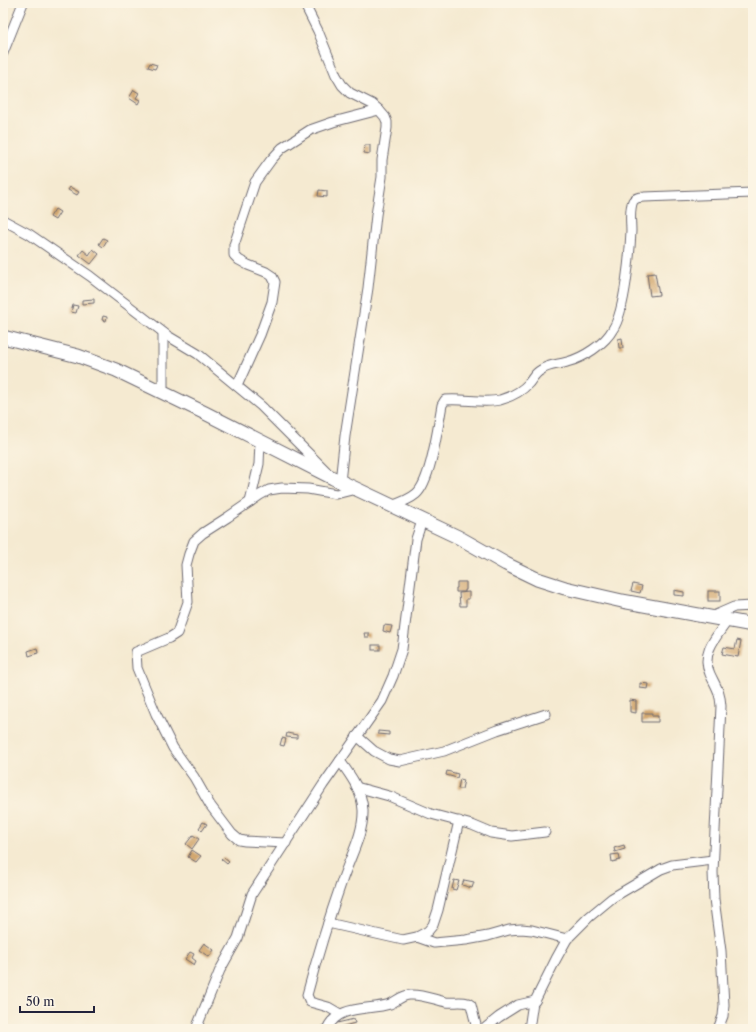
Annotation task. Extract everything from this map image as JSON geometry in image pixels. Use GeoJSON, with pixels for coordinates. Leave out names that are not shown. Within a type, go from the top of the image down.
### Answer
{"type":"FeatureCollection","features":[{"type":"Feature","properties":{"kind":"main road"},"geometry":{"type":"LineString","coordinates":[[3,337],[78,356],[116,370],[336,480],[458,537],[506,564],[537,579],[557,586],[622,600],[753,624]]}},
{"type":"Feature","properties":{"kind":"street"},"geometry":{"type":"LineString","coordinates":[[3,53],[23,3]]}},
{"type":"Feature","properties":{"kind":"street"},"geometry":{"type":"LineString","coordinates":[[304,3],[318,31],[336,75],[342,85],[350,93],[372,104],[379,110],[386,117],[387,128],[368,288],[345,436],[336,480]]}},
{"type":"Feature","properties":{"kind":"street"},"geometry":{"type":"LineString","coordinates":[[237,386],[260,335],[275,289],[275,282],[272,276],[266,272],[248,266],[234,255],[234,245],[255,182],[282,148],[310,130],[333,122],[379,110]]}},
{"type":"Feature","properties":{"kind":"street"},"geometry":{"type":"LineString","coordinates":[[391,506],[405,501],[418,493],[426,479],[442,405],[446,400],[500,400],[520,390],[529,383],[534,375],[541,369],[582,357],[599,345],[614,329],[623,298],[631,213],[633,201],[635,199],[644,197],[753,193]]}},
{"type":"Feature","properties":{"kind":"street"},"geometry":{"type":"LineString","coordinates":[[3,220],[29,234],[90,276],[163,333],[198,354],[261,406],[336,480]]}},
{"type":"Feature","properties":{"kind":"street"},"geometry":{"type":"LineString","coordinates":[[163,333],[163,393]]}},
{"type":"Feature","properties":{"kind":"street"},"geometry":{"type":"LineString","coordinates":[[250,502],[259,464],[260,442]]}},
{"type":"Feature","properties":{"kind":"street"},"geometry":{"type":"LineString","coordinates":[[286,843],[239,840],[232,834],[210,805],[194,777],[170,743],[156,714],[135,662],[136,652],[177,633],[188,602],[186,565],[194,541],[203,533],[260,494],[269,490],[282,488],[308,489],[336,494],[356,489]]}},
{"type":"Feature","properties":{"kind":"street"},"geometry":{"type":"LineString","coordinates":[[196,1029],[220,970],[238,938],[252,894],[323,785],[382,701],[393,676],[402,649],[416,540],[422,521]]}},
{"type":"Feature","properties":{"kind":"street"},"geometry":{"type":"LineString","coordinates":[[711,617],[734,607],[753,606]]}},
{"type":"Feature","properties":{"kind":"street"},"geometry":{"type":"LineString","coordinates":[[718,1029],[723,1016],[724,1005],[721,951],[714,899],[713,860],[719,769],[721,706],[720,695],[708,669],[706,659],[712,642],[728,620]]}},
{"type":"Feature","properties":{"kind":"street"},"geometry":{"type":"LineString","coordinates":[[357,736],[374,751],[389,759],[400,761],[444,751],[497,730],[546,714]]}},
{"type":"Feature","properties":{"kind":"street"},"geometry":{"type":"LineString","coordinates":[[340,761],[351,776],[360,793],[363,810],[356,843],[328,923],[310,985],[308,999],[310,1002],[328,1007],[340,1014]]}},
{"type":"Feature","properties":{"kind":"street"},"geometry":{"type":"LineString","coordinates":[[356,787],[389,796],[431,814],[459,821],[491,833],[512,836],[544,832]]}},
{"type":"Feature","properties":{"kind":"street"},"geometry":{"type":"LineString","coordinates":[[328,923],[403,940],[417,937],[428,931],[433,925],[438,910],[459,821]]}},
{"type":"Feature","properties":{"kind":"street"},"geometry":{"type":"LineString","coordinates":[[484,1029],[518,1005],[533,1002],[538,998],[567,939],[589,917],[612,898],[661,868],[672,865],[713,860]]}},
{"type":"Feature","properties":{"kind":"street"},"geometry":{"type":"LineString","coordinates":[[417,937],[434,943],[466,940],[488,936],[508,930],[521,929],[532,930],[567,939]]}},
{"type":"Feature","properties":{"kind":"street"},"geometry":{"type":"LineString","coordinates":[[327,1029],[332,1020],[340,1014],[391,1004],[400,997],[410,994],[448,1002],[468,1003],[471,1005],[477,1029]]}},
{"type":"Feature","properties":{"kind":"street"},"geometry":{"type":"LineString","coordinates":[[529,1029],[533,1002]]}},
{"type":"Feature","properties":{"kind":"building"},"geometry":{"type":"Polygon","coordinates":[[[150,63],[157,65],[155,69],[148,67],[150,63]]]}},
{"type":"Feature","properties":{"kind":"building"},"geometry":{"type":"Polygon","coordinates":[[[134,90],[139,93],[136,98],[140,100],[138,104],[129,98],[134,90]]]}},
{"type":"Feature","properties":{"kind":"building"},"geometry":{"type":"Polygon","coordinates":[[[365,145],[370,145],[370,154],[364,153],[365,145]]]}},
{"type":"Feature","properties":{"kind":"building"},"geometry":{"type":"Polygon","coordinates":[[[70,187],[79,192],[77,195],[68,190],[70,187]]]}},
{"type":"Feature","properties":{"kind":"building"},"geometry":{"type":"Polygon","coordinates":[[[319,190],[327,191],[327,197],[318,196],[319,190]]]}},
{"type":"Feature","properties":{"kind":"building"},"geometry":{"type":"Polygon","coordinates":[[[55,209],[60,212],[55,220],[50,217],[55,209]]]}},
{"type":"Feature","properties":{"kind":"building"},"geometry":{"type":"Polygon","coordinates":[[[103,238],[107,240],[103,247],[99,244],[103,238]]]}},
{"type":"Feature","properties":{"kind":"building"},"geometry":{"type":"Polygon","coordinates":[[[93,249],[99,254],[91,264],[79,255],[83,250],[89,255],[93,249]]]}},
{"type":"Feature","properties":{"kind":"building"},"geometry":{"type":"Polygon","coordinates":[[[655,273],[659,295],[650,296],[647,274],[655,273]]]}},
{"type":"Feature","properties":{"kind":"building"},"geometry":{"type":"Polygon","coordinates":[[[94,299],[94,303],[82,304],[82,300],[94,299]]]}},
{"type":"Feature","properties":{"kind":"building"},"geometry":{"type":"Polygon","coordinates":[[[73,305],[78,306],[76,313],[71,312],[73,305]]]}},
{"type":"Feature","properties":{"kind":"building"},"geometry":{"type":"Polygon","coordinates":[[[103,316],[107,317],[106,321],[102,320],[103,316]]]}},
{"type":"Feature","properties":{"kind":"building"},"geometry":{"type":"Polygon","coordinates":[[[622,338],[623,348],[619,348],[618,339],[622,338]]]}},
{"type":"Feature","properties":{"kind":"building"},"geometry":{"type":"Polygon","coordinates":[[[457,582],[466,582],[465,592],[456,592],[457,582]]]}},
{"type":"Feature","properties":{"kind":"building"},"geometry":{"type":"Polygon","coordinates":[[[633,584],[642,586],[640,593],[631,591],[633,584]]]}},
{"type":"Feature","properties":{"kind":"building"},"geometry":{"type":"Polygon","coordinates":[[[674,590],[684,592],[684,596],[674,595],[674,590]]]}},
{"type":"Feature","properties":{"kind":"building"},"geometry":{"type":"Polygon","coordinates":[[[708,591],[720,591],[720,601],[708,601],[708,591]]]}},
{"type":"Feature","properties":{"kind":"building"},"geometry":{"type":"Polygon","coordinates":[[[469,592],[469,599],[466,599],[466,606],[460,606],[459,593],[469,592]]]}},
{"type":"Feature","properties":{"kind":"building"},"geometry":{"type":"Polygon","coordinates":[[[384,625],[392,626],[390,633],[383,631],[384,625]]]}},
{"type":"Feature","properties":{"kind":"building"},"geometry":{"type":"Polygon","coordinates":[[[364,633],[369,633],[369,637],[365,637],[364,633]]]}},
{"type":"Feature","properties":{"kind":"building"},"geometry":{"type":"Polygon","coordinates":[[[737,640],[741,641],[738,657],[722,654],[724,647],[735,649],[737,640]]]}},
{"type":"Feature","properties":{"kind":"building"},"geometry":{"type":"Polygon","coordinates":[[[372,645],[380,645],[380,650],[372,650],[372,645]]]}},
{"type":"Feature","properties":{"kind":"building"},"geometry":{"type":"Polygon","coordinates":[[[37,648],[38,653],[29,656],[28,651],[37,648]]]}},
{"type":"Feature","properties":{"kind":"building"},"geometry":{"type":"Polygon","coordinates":[[[640,683],[649,684],[648,689],[640,688],[640,683]]]}},
{"type":"Feature","properties":{"kind":"building"},"geometry":{"type":"Polygon","coordinates":[[[630,700],[636,701],[636,713],[630,712],[630,700]]]}},
{"type":"Feature","properties":{"kind":"building"},"geometry":{"type":"Polygon","coordinates":[[[642,713],[652,713],[652,716],[658,716],[658,722],[642,722],[642,713]]]}},
{"type":"Feature","properties":{"kind":"building"},"geometry":{"type":"Polygon","coordinates":[[[378,731],[389,732],[389,735],[378,734],[378,731]]]}},
{"type":"Feature","properties":{"kind":"building"},"geometry":{"type":"Polygon","coordinates":[[[287,733],[297,735],[297,738],[286,737],[287,733]]]}},
{"type":"Feature","properties":{"kind":"building"},"geometry":{"type":"Polygon","coordinates":[[[282,738],[286,739],[284,746],[280,745],[282,738]]]}},
{"type":"Feature","properties":{"kind":"building"},"geometry":{"type":"Polygon","coordinates":[[[447,771],[458,774],[457,778],[446,775],[447,771]]]}},
{"type":"Feature","properties":{"kind":"building"},"geometry":{"type":"Polygon","coordinates":[[[460,779],[464,780],[462,789],[458,789],[460,779]]]}},
{"type":"Feature","properties":{"kind":"building"},"geometry":{"type":"Polygon","coordinates":[[[203,822],[207,824],[202,831],[199,828],[203,822]]]}},
{"type":"Feature","properties":{"kind":"building"},"geometry":{"type":"Polygon","coordinates":[[[193,835],[199,839],[192,849],[186,844],[193,835]]]}},
{"type":"Feature","properties":{"kind":"building"},"geometry":{"type":"Polygon","coordinates":[[[624,845],[625,849],[615,852],[614,848],[624,845]]]}},
{"type":"Feature","properties":{"kind":"building"},"geometry":{"type":"Polygon","coordinates":[[[192,850],[201,856],[196,862],[188,857],[192,850]]]}},
{"type":"Feature","properties":{"kind":"building"},"geometry":{"type":"Polygon","coordinates":[[[619,854],[620,860],[612,862],[611,855],[619,854]]]}},
{"type":"Feature","properties":{"kind":"building"},"geometry":{"type":"Polygon","coordinates":[[[223,857],[229,862],[227,864],[221,859],[223,857]]]}},
{"type":"Feature","properties":{"kind":"building"},"geometry":{"type":"Polygon","coordinates":[[[454,880],[459,881],[456,890],[452,889],[454,880]]]}},
{"type":"Feature","properties":{"kind":"building"},"geometry":{"type":"Polygon","coordinates":[[[464,880],[474,882],[472,888],[462,885],[464,880]]]}},
{"type":"Feature","properties":{"kind":"building"},"geometry":{"type":"Polygon","coordinates":[[[204,943],[214,950],[209,957],[199,950],[204,943]]]}},
{"type":"Feature","properties":{"kind":"building"},"geometry":{"type":"Polygon","coordinates":[[[190,952],[194,954],[192,958],[196,961],[194,965],[185,959],[190,952]]]}},
{"type":"Feature","properties":{"kind":"building"},"geometry":{"type":"Polygon","coordinates":[[[354,1019],[355,1023],[340,1027],[341,1029],[334,1029],[333,1024],[354,1019]]]}}]}
